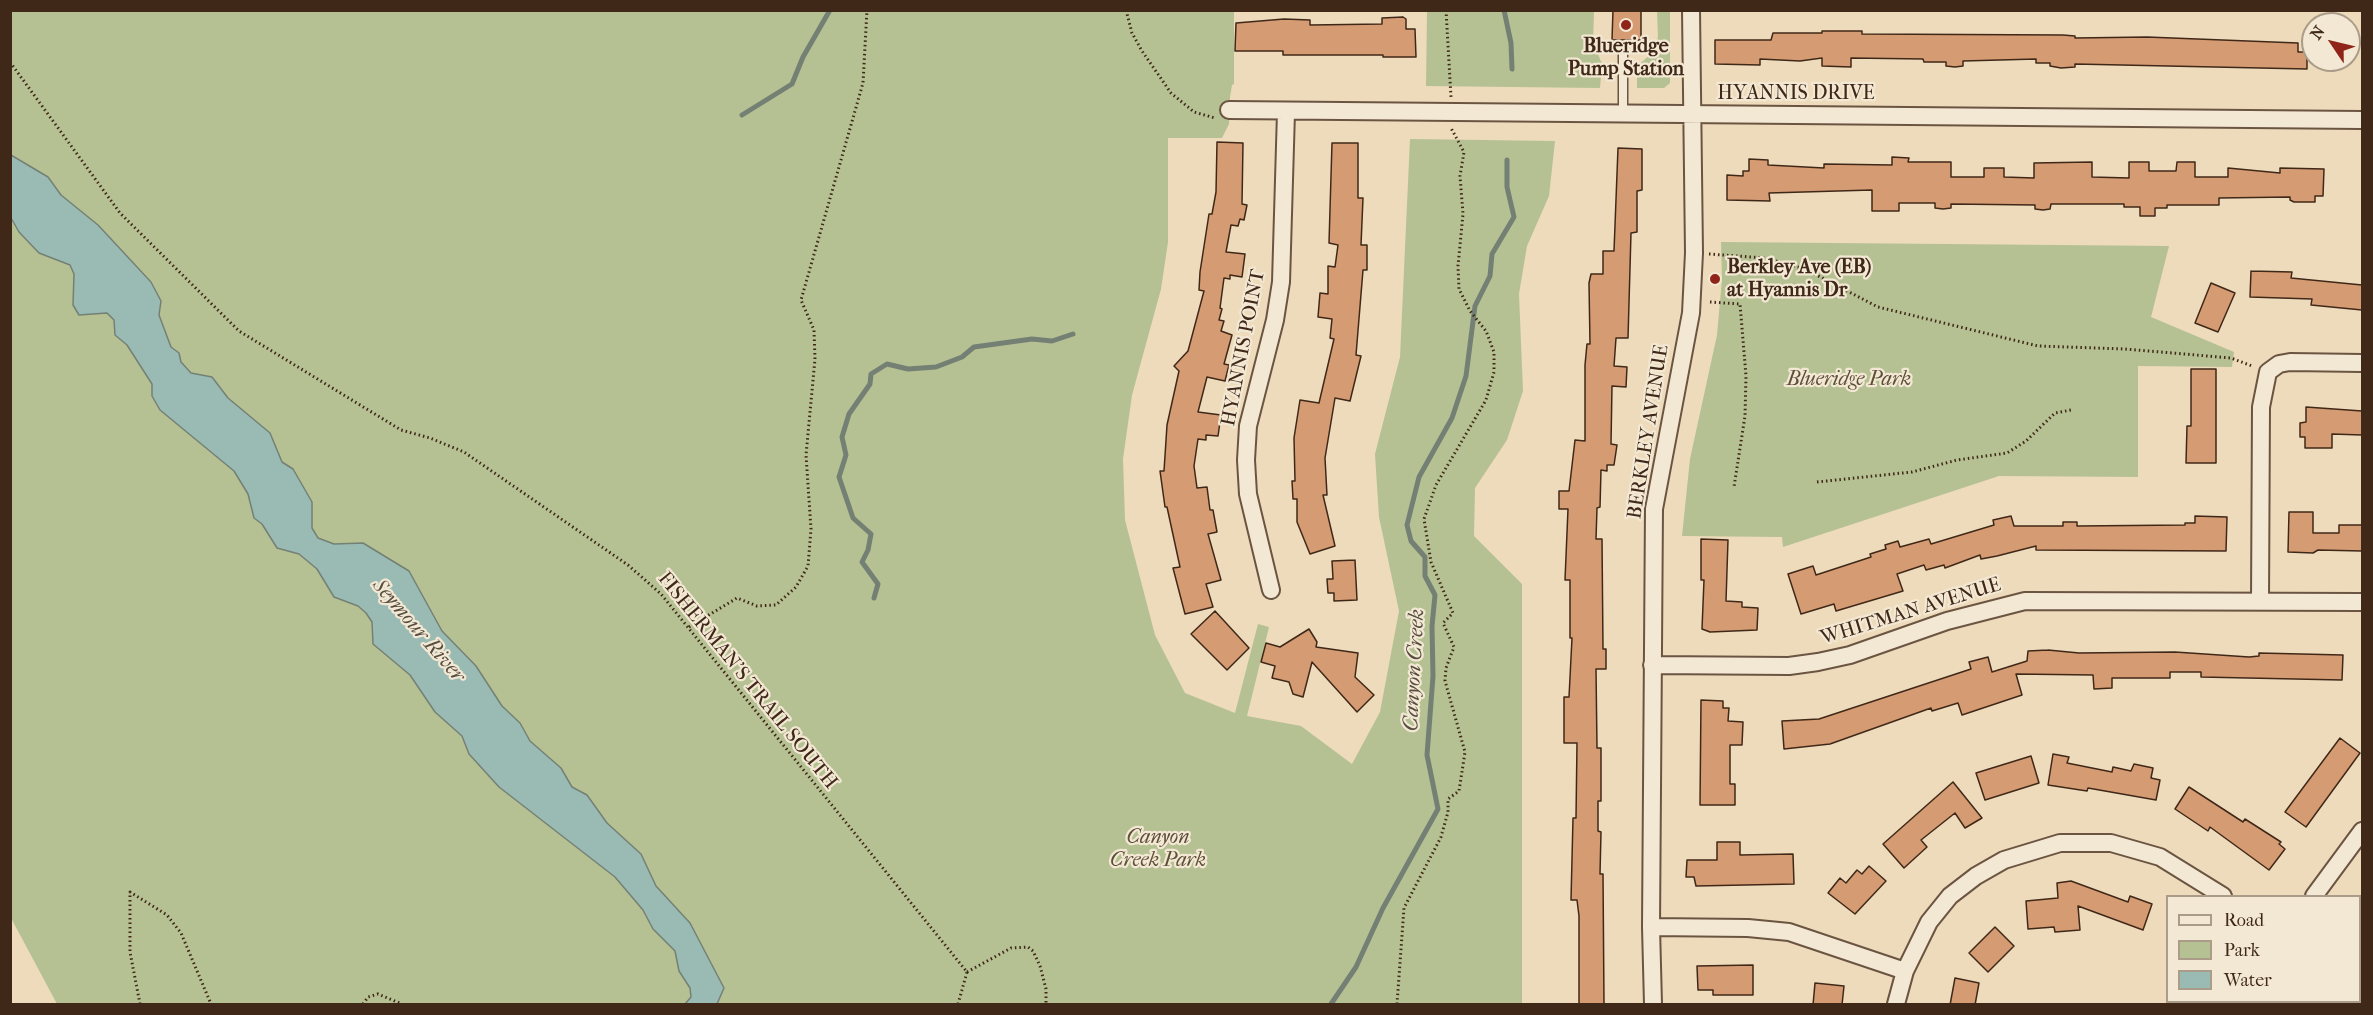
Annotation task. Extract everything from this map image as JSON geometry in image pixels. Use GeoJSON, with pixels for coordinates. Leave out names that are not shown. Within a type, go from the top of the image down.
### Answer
{"type":"FeatureCollection","features":[{"type":"Feature","properties":{"kind":"street","name":"BERKLEY AVENUE"},"geometry":{"type":"LineString","coordinates":[[1653,1005],[1651,927],[1654,509],[1690,313],[1694,254],[1691,10]]}},
{"type":"Feature","properties":{"kind":"street","name":"HYANNIS DRIVE"},"geometry":{"type":"LineString","coordinates":[[1225,115],[1286,111],[2362,120]]}},
{"type":"Feature","properties":{"kind":"street","name":"HYANNIS POINT"},"geometry":{"type":"LineString","coordinates":[[1270,590],[1248,494],[1245,460],[1248,426],[1275,320],[1281,282],[1286,111]]}},
{"type":"Feature","properties":{"kind":"street"},"geometry":{"type":"LineString","coordinates":[[2260,601],[2261,407],[2268,372],[2279,364],[2290,362],[2362,363]]}},
{"type":"Feature","properties":{"kind":"street","name":"WHITMAN AVENUE"},"geometry":{"type":"LineString","coordinates":[[1652,665],[1789,666],[1818,662],[1850,655],[1968,614],[2025,601],[2362,602]]}},
{"type":"Feature","properties":{"kind":"street"},"geometry":{"type":"LineString","coordinates":[[2315,895],[2362,831]]}},
{"type":"Feature","properties":{"kind":"street"},"geometry":{"type":"LineString","coordinates":[[1896,1005],[1905,971],[1929,922],[1950,896],[1976,876],[2004,860],[2060,843],[2086,841],[2133,848],[2160,857],[2220,895]]}},
{"type":"Feature","properties":{"kind":"street"},"geometry":{"type":"LineString","coordinates":[[1651,927],[1748,928],[1789,932],[1905,971]]}},
{"type":"Feature","properties":{"kind":"lane"},"geometry":{"type":"LineString","coordinates":[[1623,47],[1623,114]]}},
{"type":"Feature","properties":{"kind":"path"},"geometry":{"type":"LineString","coordinates":[[689,627],[737,597],[757,606],[776,605],[796,587],[808,566],[810,538],[806,455],[814,330],[801,300],[821,236],[848,126],[863,83],[867,10]]}},
{"type":"Feature","properties":{"kind":"path"},"geometry":{"type":"LineString","coordinates":[[1126,10],[1132,33],[1172,93],[1194,112],[1225,115]]}},
{"type":"Feature","properties":{"kind":"path"},"geometry":{"type":"LineString","coordinates":[[1446,10],[1452,89]]}},
{"type":"Feature","properties":{"kind":"path","name":"FISHERMAN'S TRAIL SOUTH"},"geometry":{"type":"LineString","coordinates":[[10,62],[120,213],[239,330],[401,430],[464,452],[628,565],[661,594],[967,972]]}},
{"type":"Feature","properties":{"kind":"path"},"geometry":{"type":"LineString","coordinates":[[1397,1005],[1404,908],[1442,837],[1448,812],[1448,799],[1459,791],[1465,752],[1445,681],[1446,668],[1454,647],[1443,622],[1453,613],[1448,606],[1431,562],[1424,519],[1436,485],[1486,400],[1494,372],[1494,352],[1486,332],[1470,311],[1459,289],[1463,214],[1460,176],[1464,152],[1451,131]]}},
{"type":"Feature","properties":{"kind":"path"},"geometry":{"type":"LineString","coordinates":[[1694,254],[1729,254],[1765,258],[1805,269],[1878,307],[2038,346],[2125,349],[2231,358],[2268,372]]}},
{"type":"Feature","properties":{"kind":"path"},"geometry":{"type":"LineString","coordinates":[[1710,302],[1740,304],[1746,376],[1745,416],[1734,487]]}},
{"type":"Feature","properties":{"kind":"path"},"geometry":{"type":"LineString","coordinates":[[1817,482],[1912,472],[1957,460],[2007,453],[2026,441],[2055,414],[2071,410]]}},
{"type":"Feature","properties":{"kind":"path"},"geometry":{"type":"LineString","coordinates":[[140,1005],[130,952],[130,892],[167,915],[181,933],[211,1005]]}},
{"type":"Feature","properties":{"kind":"path"},"geometry":{"type":"LineString","coordinates":[[958,1005],[967,972],[1011,948],[1028,947],[1033,951],[1040,966],[1046,989],[1046,1005]]}},
{"type":"Feature","properties":{"kind":"path"},"geometry":{"type":"LineString","coordinates":[[363,1005],[368,997],[378,994],[402,1005]]}},
{"type":"Feature","properties":{"kind":"green space","name":"Canyon Creek Park"},"geometry":{"type":"Polygon","coordinates":[[[10,11],[1234,11],[1234,84],[1230,97],[1229,124],[1222,138],[1168,138],[1168,242],[1161,289],[1132,395],[1123,459],[1125,520],[1155,635],[1185,693],[1235,713],[1258,624],[1269,627],[1247,716],[1301,726],[1352,764],[1380,712],[1399,611],[1379,517],[1375,454],[1400,357],[1410,139],[1555,141],[1549,196],[1527,246],[1519,294],[1523,391],[1507,440],[1475,488],[1474,536],[1522,584],[1522,1004],[717,1004],[724,988],[690,923],[656,886],[641,854],[607,823],[587,795],[572,787],[561,768],[530,741],[520,723],[502,706],[476,666],[442,631],[409,571],[363,543],[334,544],[318,538],[312,528],[312,502],[293,470],[282,462],[270,433],[228,398],[212,377],[191,374],[181,362],[179,353],[171,347],[159,315],[161,301],[151,281],[98,225],[61,195],[48,177],[11,154],[10,11]]]}},
{"type":"Feature","properties":{"kind":"green space"},"geometry":{"type":"Polygon","coordinates":[[[1427,11],[1594,11],[1593,42],[1602,64],[1600,88],[1426,86],[1427,11]]]}},
{"type":"Feature","properties":{"kind":"green space"},"geometry":{"type":"Polygon","coordinates":[[[1657,11],[1670,11],[1670,83],[1664,88],[1637,88],[1637,66],[1651,54],[1658,37],[1657,11]]]}},
{"type":"Feature","properties":{"kind":"green space"},"geometry":{"type":"Polygon","coordinates":[[[10,218],[19,232],[39,253],[70,265],[74,274],[73,305],[108,313],[114,320],[115,335],[127,345],[152,384],[152,396],[160,410],[234,471],[248,494],[254,518],[262,524],[277,548],[299,554],[317,569],[334,597],[358,606],[366,613],[372,622],[373,644],[410,675],[435,712],[462,736],[469,754],[499,787],[615,877],[643,910],[653,929],[675,951],[679,971],[690,988],[691,997],[685,1004],[57,1004],[11,918],[10,218]]]}},
{"type":"Feature","properties":{"kind":"green space","name":"Blueridge Park"},"geometry":{"type":"Polygon","coordinates":[[[1721,242],[2169,246],[2151,317],[2234,352],[2232,367],[2138,366],[2138,477],[1999,476],[1783,547],[1782,537],[1682,536],[1690,459],[1717,335],[1722,279],[1721,242]]]}},
{"type":"Feature","properties":{"kind":"water","name":"Seymour River"},"geometry":{"type":"Polygon","coordinates":[[[11,155],[48,177],[61,195],[98,225],[151,282],[161,301],[159,315],[171,347],[179,353],[181,362],[191,373],[212,377],[228,398],[270,433],[282,462],[293,469],[312,502],[312,528],[318,538],[334,544],[363,543],[409,571],[442,631],[476,666],[502,706],[520,723],[530,741],[561,768],[572,787],[587,795],[607,823],[641,854],[656,886],[690,923],[724,988],[717,1004],[685,1004],[691,997],[690,988],[679,971],[675,951],[653,929],[643,910],[615,877],[499,787],[469,754],[462,736],[435,712],[410,675],[373,644],[372,622],[366,613],[358,606],[334,597],[317,569],[299,554],[277,548],[262,524],[254,518],[248,494],[234,471],[160,410],[152,396],[152,384],[127,345],[115,335],[114,320],[107,313],[79,315],[73,305],[74,274],[70,265],[39,253],[19,232],[11,218],[11,155]]]}},
{"type":"Feature","properties":{"kind":"building","name":"Blueridge Pump Station"},"geometry":{"type":"Polygon","coordinates":[[[1613,10],[1641,10],[1641,40],[1612,40],[1613,10]]]}},
{"type":"Feature","properties":{"kind":"building"},"geometry":{"type":"Polygon","coordinates":[[[1403,17],[1406,19],[1406,29],[1415,29],[1416,57],[1283,55],[1283,51],[1235,51],[1236,23],[1284,19],[1310,20],[1310,25],[1382,24],[1382,18],[1403,17]]]}},
{"type":"Feature","properties":{"kind":"building"},"geometry":{"type":"Polygon","coordinates":[[[1822,31],[1862,31],[1862,34],[2063,35],[2075,36],[2075,38],[2147,37],[2298,43],[2298,52],[2301,52],[2301,69],[2075,64],[2075,67],[2061,68],[2050,66],[2050,63],[2036,63],[2036,59],[1963,61],[1963,66],[1955,67],[1946,66],[1946,62],[1924,62],[1923,59],[1851,58],[1851,67],[1822,66],[1822,58],[1800,61],[1760,59],[1760,65],[1715,64],[1715,40],[1771,40],[1773,33],[1822,33],[1822,31]]]}},
{"type":"Feature","properties":{"kind":"building"},"geometry":{"type":"Polygon","coordinates":[[[1217,142],[1243,143],[1242,204],[1247,205],[1244,220],[1240,219],[1238,226],[1231,225],[1226,252],[1245,254],[1242,277],[1230,275],[1230,279],[1224,278],[1219,320],[1224,321],[1221,331],[1232,335],[1224,364],[1229,365],[1225,381],[1207,377],[1198,412],[1221,415],[1218,436],[1206,435],[1206,440],[1198,439],[1194,466],[1197,488],[1207,487],[1210,510],[1213,510],[1217,532],[1208,534],[1221,580],[1206,584],[1213,607],[1185,614],[1173,568],[1180,567],[1167,507],[1165,507],[1160,471],[1164,471],[1167,425],[1179,371],[1174,366],[1188,351],[1204,291],[1199,290],[1200,272],[1209,214],[1212,214],[1216,192],[1217,142]]]}},
{"type":"Feature","properties":{"kind":"building"},"geometry":{"type":"Polygon","coordinates":[[[1332,143],[1358,143],[1358,198],[1363,198],[1361,245],[1367,245],[1367,270],[1363,270],[1356,355],[1361,356],[1350,401],[1335,398],[1325,458],[1327,495],[1323,495],[1335,546],[1310,554],[1297,522],[1297,499],[1293,499],[1294,438],[1300,400],[1319,403],[1334,339],[1330,338],[1332,319],[1318,317],[1320,293],[1328,294],[1328,266],[1335,267],[1338,245],[1329,243],[1332,143]]]}},
{"type":"Feature","properties":{"kind":"building"},"geometry":{"type":"Polygon","coordinates":[[[1618,148],[1642,149],[1642,190],[1637,191],[1637,232],[1631,233],[1628,338],[1616,338],[1614,366],[1627,367],[1626,387],[1612,386],[1611,444],[1617,445],[1614,465],[1607,465],[1607,471],[1601,470],[1600,507],[1597,508],[1596,539],[1602,539],[1603,649],[1606,649],[1606,669],[1596,669],[1597,748],[1601,748],[1601,801],[1598,801],[1598,831],[1601,832],[1600,874],[1603,874],[1604,1005],[1579,1005],[1579,916],[1577,900],[1571,900],[1573,818],[1576,818],[1577,743],[1564,743],[1564,697],[1569,697],[1572,638],[1570,638],[1570,580],[1565,580],[1568,509],[1559,509],[1559,491],[1569,491],[1575,440],[1585,441],[1585,365],[1587,344],[1590,344],[1589,283],[1591,274],[1603,274],[1603,251],[1614,251],[1618,148]]]}},
{"type":"Feature","properties":{"kind":"building"},"geometry":{"type":"Polygon","coordinates":[[[1892,157],[1909,158],[1908,162],[1951,162],[1951,177],[1984,177],[1984,168],[2004,168],[2004,177],[2034,178],[2034,163],[2092,162],[2092,177],[2129,178],[2129,162],[2149,162],[2149,171],[2176,171],[2177,162],[2195,162],[2195,177],[2228,177],[2228,168],[2280,173],[2280,168],[2324,169],[2323,196],[2315,196],[2315,202],[2294,202],[2290,200],[2290,197],[2219,198],[2219,205],[2167,205],[2167,208],[2155,208],[2155,216],[2140,216],[2140,207],[2124,207],[2124,204],[2051,204],[2050,209],[2043,210],[2035,209],[2035,205],[1951,204],[1951,208],[1943,209],[1935,208],[1935,203],[1899,203],[1899,211],[1872,211],[1872,190],[1769,193],[1770,201],[1727,200],[1727,175],[1743,176],[1743,171],[1749,171],[1749,159],[1768,160],[1768,165],[1824,168],[1824,164],[1892,165],[1892,157]]]}},
{"type":"Feature","properties":{"kind":"building"},"geometry":{"type":"Polygon","coordinates":[[[2251,271],[2292,272],[2291,278],[2362,285],[2362,310],[2311,305],[2312,299],[2250,297],[2251,271]]]}},
{"type":"Feature","properties":{"kind":"building"},"geometry":{"type":"Polygon","coordinates":[[[2211,283],[2235,293],[2218,332],[2195,323],[2211,283]]]}},
{"type":"Feature","properties":{"kind":"building"},"geometry":{"type":"Polygon","coordinates":[[[2191,369],[2216,369],[2216,463],[2186,463],[2187,426],[2191,426],[2191,369]]]}},
{"type":"Feature","properties":{"kind":"building"},"geometry":{"type":"Polygon","coordinates":[[[2306,407],[2362,411],[2362,435],[2332,434],[2332,448],[2305,448],[2305,437],[2300,437],[2300,423],[2306,422],[2306,407]]]}},
{"type":"Feature","properties":{"kind":"building"},"geometry":{"type":"Polygon","coordinates":[[[2289,512],[2313,512],[2313,533],[2339,533],[2339,525],[2362,525],[2362,551],[2288,552],[2289,512]]]}},
{"type":"Feature","properties":{"kind":"building"},"geometry":{"type":"Polygon","coordinates":[[[2011,516],[2014,526],[2063,526],[2063,522],[2077,522],[2077,526],[2185,525],[2185,523],[2195,523],[2195,516],[2227,517],[2226,551],[2036,550],[2036,546],[1981,559],[1980,555],[1945,568],[1944,565],[1926,570],[1924,565],[1897,574],[1903,591],[1836,611],[1834,604],[1801,614],[1788,574],[1813,566],[1816,575],[1871,557],[1870,554],[1886,549],[1885,545],[1898,541],[1900,547],[1929,539],[1931,544],[1994,525],[1993,520],[2011,516]]]}},
{"type":"Feature","properties":{"kind":"building"},"geometry":{"type":"Polygon","coordinates":[[[1701,539],[1728,540],[1726,601],[1742,602],[1742,607],[1758,608],[1757,630],[1710,632],[1702,629],[1704,580],[1701,580],[1701,539]]]}},
{"type":"Feature","properties":{"kind":"building"},"geometry":{"type":"Polygon","coordinates":[[[1355,560],[1357,600],[1334,601],[1334,593],[1328,593],[1327,579],[1333,579],[1332,561],[1355,560]]]}},
{"type":"Feature","properties":{"kind":"building"},"geometry":{"type":"Polygon","coordinates":[[[1215,611],[1249,648],[1227,670],[1191,634],[1215,611]]]}},
{"type":"Feature","properties":{"kind":"building"},"geometry":{"type":"Polygon","coordinates":[[[1309,629],[1317,642],[1316,647],[1358,653],[1355,677],[1374,695],[1357,712],[1312,662],[1303,697],[1293,694],[1289,682],[1272,678],[1275,666],[1261,662],[1266,643],[1280,647],[1309,629]]]}},
{"type":"Feature","properties":{"kind":"building"},"geometry":{"type":"Polygon","coordinates":[[[2028,651],[2079,653],[2175,652],[2249,657],[2259,656],[2259,653],[2343,655],[2342,680],[2201,677],[2201,672],[2170,672],[2170,678],[2112,678],[2112,688],[2094,689],[2093,675],[2016,674],[2022,695],[1962,715],[1958,703],[1932,711],[1931,708],[1830,744],[1784,749],[1782,721],[1819,719],[1971,669],[1969,662],[1988,657],[1992,672],[2027,661],[2028,651]]]}},
{"type":"Feature","properties":{"kind":"building"},"geometry":{"type":"Polygon","coordinates":[[[1701,700],[1723,701],[1723,708],[1729,708],[1728,721],[1743,722],[1742,745],[1730,745],[1730,784],[1735,784],[1735,805],[1700,805],[1701,700]]]}},
{"type":"Feature","properties":{"kind":"building"},"geometry":{"type":"Polygon","coordinates":[[[2340,738],[2360,753],[2306,827],[2285,812],[2340,738]]]}},
{"type":"Feature","properties":{"kind":"building"},"geometry":{"type":"Polygon","coordinates":[[[2053,754],[2069,757],[2067,763],[2112,772],[2113,767],[2131,771],[2134,764],[2153,768],[2151,778],[2160,780],[2156,800],[2088,788],[2087,791],[2048,785],[2053,754]]]}},
{"type":"Feature","properties":{"kind":"building"},"geometry":{"type":"Polygon","coordinates":[[[2031,756],[2039,783],[1985,800],[1976,773],[2031,756]]]}},
{"type":"Feature","properties":{"kind":"building"},"geometry":{"type":"Polygon","coordinates":[[[1953,782],[1982,818],[1965,828],[1955,813],[1921,840],[1927,847],[1904,868],[1883,844],[1953,782]]]}},
{"type":"Feature","properties":{"kind":"building"},"geometry":{"type":"Polygon","coordinates":[[[2189,787],[2243,822],[2245,819],[2281,842],[2279,844],[2285,849],[2269,870],[2210,827],[2208,831],[2175,809],[2189,787]]]}},
{"type":"Feature","properties":{"kind":"building"},"geometry":{"type":"Polygon","coordinates":[[[1717,842],[1740,842],[1740,855],[1793,854],[1794,884],[1696,886],[1694,877],[1686,877],[1687,860],[1717,860],[1717,842]]]}},
{"type":"Feature","properties":{"kind":"building"},"geometry":{"type":"Polygon","coordinates":[[[1869,866],[1886,881],[1855,914],[1828,893],[1840,878],[1846,883],[1857,870],[1862,874],[1869,866]]]}},
{"type":"Feature","properties":{"kind":"building"},"geometry":{"type":"Polygon","coordinates":[[[2071,881],[2128,902],[2130,896],[2152,904],[2143,930],[2078,906],[2080,930],[2055,932],[2054,927],[2028,929],[2026,901],[2058,898],[2057,883],[2071,881]]]}},
{"type":"Feature","properties":{"kind":"building"},"geometry":{"type":"Polygon","coordinates":[[[1995,927],[2014,946],[1988,972],[1969,953],[1995,927]]]}},
{"type":"Feature","properties":{"kind":"building"},"geometry":{"type":"Polygon","coordinates":[[[1753,965],[1753,995],[1713,995],[1713,990],[1698,990],[1697,966],[1753,965]]]}},
{"type":"Feature","properties":{"kind":"building"},"geometry":{"type":"Polygon","coordinates":[[[1955,978],[1979,983],[1975,1005],[1950,1005],[1955,978]]]}},
{"type":"Feature","properties":{"kind":"building"},"geometry":{"type":"Polygon","coordinates":[[[1815,983],[1844,986],[1842,1005],[1813,1005],[1815,983]]]}},
{"type":"Feature","properties":{"kind":"waterway"},"geometry":{"type":"LineString","coordinates":[[742,115],[792,84],[803,57],[830,10]]}},
{"type":"Feature","properties":{"kind":"waterway","name":"Canyon Creek"},"geometry":{"type":"LineString","coordinates":[[1504,10],[1511,43],[1512,69]]}},
{"type":"Feature","properties":{"kind":"waterway","name":"Canyon Creek"},"geometry":{"type":"LineString","coordinates":[[1331,1004],[1356,967],[1383,908],[1438,809],[1427,755],[1433,676],[1432,626],[1435,595],[1425,576],[1425,557],[1411,541],[1407,525],[1419,477],[1452,418],[1466,376],[1475,306],[1490,276],[1492,254],[1514,217],[1507,187],[1507,160]]}},
{"type":"Feature","properties":{"kind":"waterway"},"geometry":{"type":"LineString","coordinates":[[874,598],[878,584],[862,562],[868,550],[871,534],[853,518],[839,477],[846,455],[842,437],[849,414],[870,384],[871,374],[887,364],[908,369],[936,367],[962,357],[974,347],[1032,339],[1052,341],[1073,334]]}},
{"type":"Feature","properties":{"kind":"place","name":"Blueridge Pump Station"},"geometry":{"type":"Point","coordinates":[1626,25]}},
{"type":"Feature","properties":{"kind":"place","name":"Berkley Ave (EB) at Hyannis Dr"},"geometry":{"type":"Point","coordinates":[1715,279]}}]}
